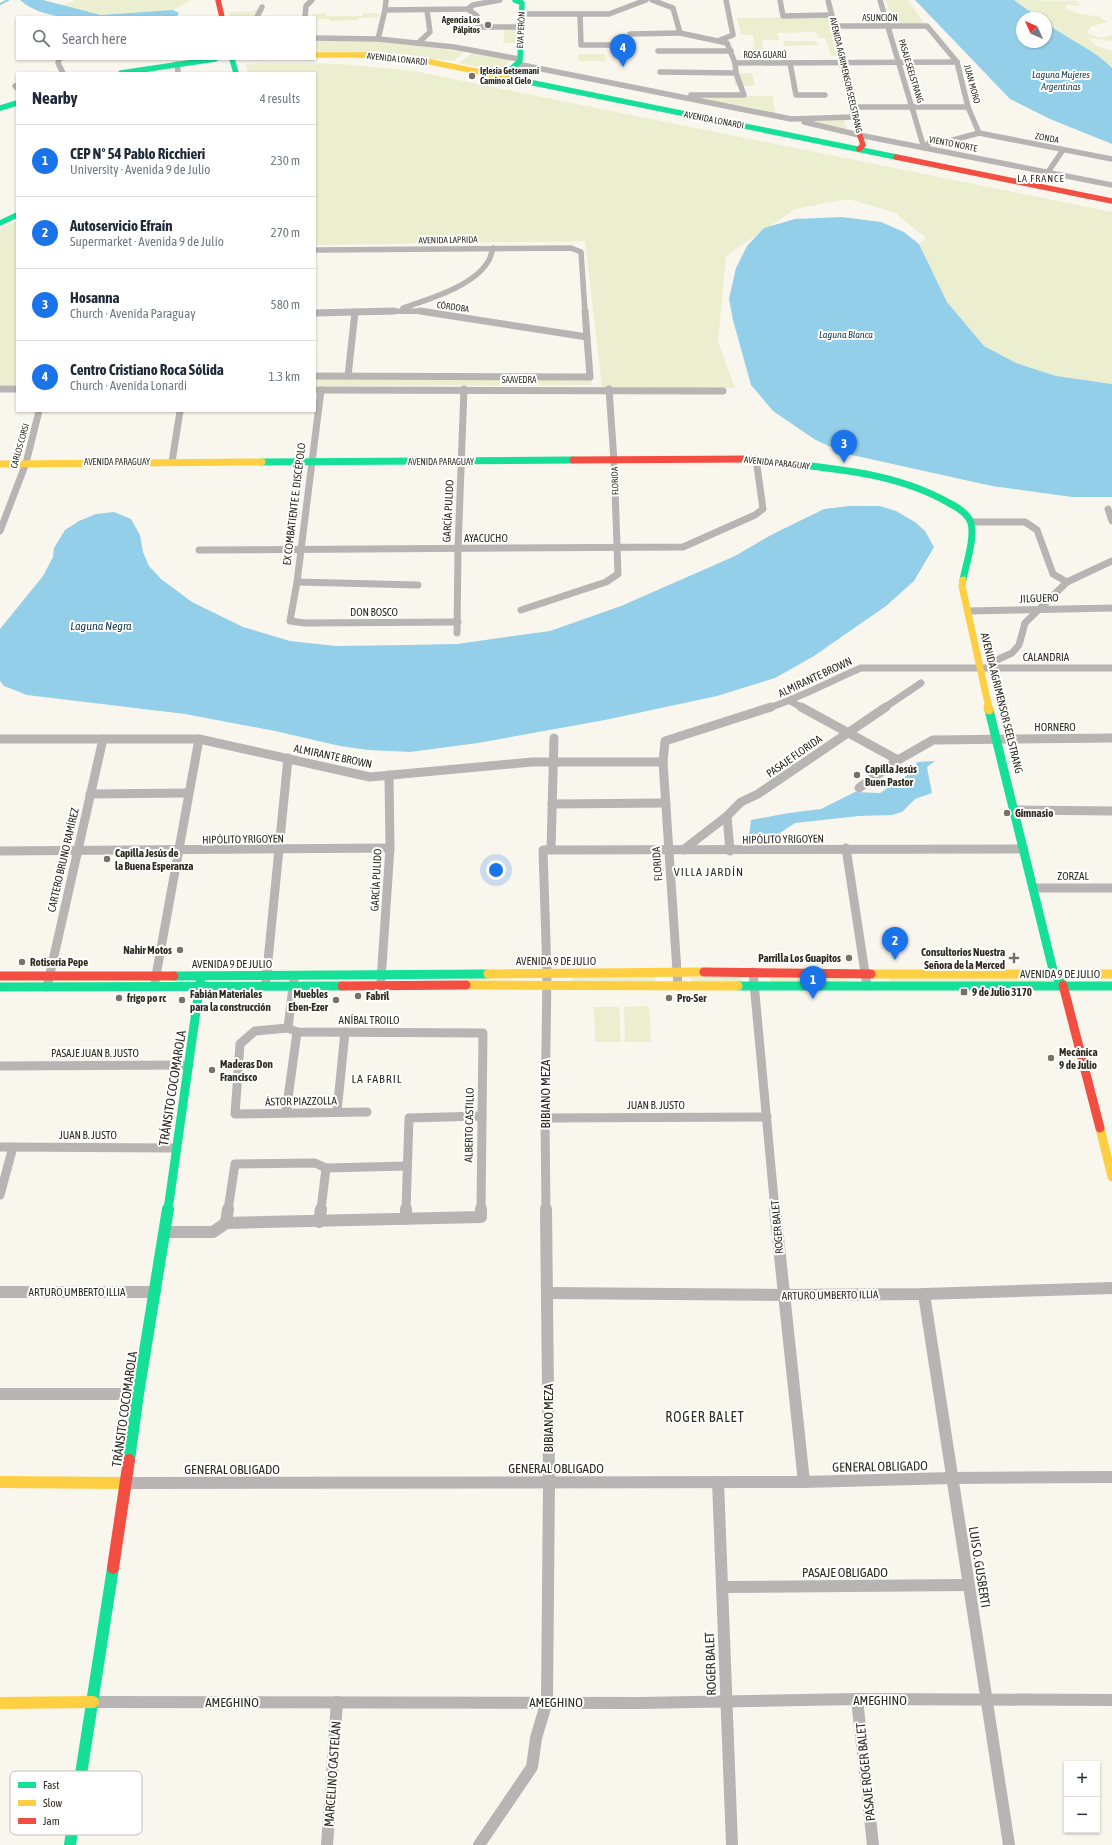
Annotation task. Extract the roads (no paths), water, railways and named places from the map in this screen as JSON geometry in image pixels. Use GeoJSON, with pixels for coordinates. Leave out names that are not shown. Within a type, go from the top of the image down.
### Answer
{"type":"FeatureCollection","features":[{"type":"Feature","properties":{"kind":"street"},"geometry":{"type":"LineString","coordinates":[[218,0],[222,16]]}},
{"type":"Feature","properties":{"kind":"street"},"geometry":{"type":"LineString","coordinates":[[305,16],[306,6],[312,0]]}},
{"type":"Feature","properties":{"kind":"street"},"geometry":{"type":"LineString","coordinates":[[378,39],[386,0]]}},
{"type":"Feature","properties":{"kind":"street"},"geometry":{"type":"LineString","coordinates":[[385,10],[468,9],[473,5],[500,0]]}},
{"type":"Feature","properties":{"kind":"street"},"geometry":{"type":"LineString","coordinates":[[627,0],[628,7]]}},
{"type":"Feature","properties":{"kind":"street"},"geometry":{"type":"LineString","coordinates":[[522,14],[609,14],[646,0]]}},
{"type":"Feature","properties":{"kind":"street"},"geometry":{"type":"LineString","coordinates":[[652,0],[673,8],[680,33]]}},
{"type":"Feature","properties":{"kind":"street"},"geometry":{"type":"LineString","coordinates":[[630,34],[680,33],[720,40],[733,35],[726,0]]}},
{"type":"Feature","properties":{"kind":"street"},"geometry":{"type":"LineString","coordinates":[[780,0],[783,16],[831,15]]}},
{"type":"Feature","properties":{"kind":"street","name":"AVENIDA AGRIMENSOR SEELSTRANG"},"geometry":{"type":"LineString","coordinates":[[828,0],[854,117],[863,145],[859,149]]}},
{"type":"Feature","properties":{"kind":"street","name":"PASAJE SEELSTRANG"},"geometry":{"type":"LineString","coordinates":[[880,0],[924,148]]}},
{"type":"Feature","properties":{"kind":"street","name":"EVA PERÓN"},"geometry":{"type":"LineString","coordinates":[[502,78],[518,62],[522,14],[520,1]]}},
{"type":"Feature","properties":{"kind":"street"},"geometry":{"type":"LineString","coordinates":[[258,16],[262,7]]}},
{"type":"Feature","properties":{"kind":"street"},"geometry":{"type":"LineString","coordinates":[[468,9],[477,16]]}},
{"type":"Feature","properties":{"kind":"street"},"geometry":{"type":"LineString","coordinates":[[418,43],[430,32],[427,10]]}},
{"type":"Feature","properties":{"kind":"street"},"geometry":{"type":"LineString","coordinates":[[580,14],[581,45],[631,45]]}},
{"type":"Feature","properties":{"kind":"street","name":"ASUNCIÓN"},"geometry":{"type":"LineString","coordinates":[[834,26],[927,26]]}},
{"type":"Feature","properties":{"kind":"street","name":"JUAN MORO"},"geometry":{"type":"LineString","coordinates":[[927,26],[957,62],[968,107],[979,133]]}},
{"type":"Feature","properties":{"kind":"street"},"geometry":{"type":"LineString","coordinates":[[478,27],[521,27]]}},
{"type":"Feature","properties":{"kind":"street"},"geometry":{"type":"LineString","coordinates":[[316,38],[378,39],[454,47],[672,95],[791,119],[854,117]]}},
{"type":"Feature","properties":{"kind":"street","name":"ROSA GUARÚ"},"geometry":{"type":"LineString","coordinates":[[720,40],[727,43],[732,51],[735,63],[957,62]]}},
{"type":"Feature","properties":{"kind":"street"},"geometry":{"type":"LineString","coordinates":[[658,51],[732,51]]}},
{"type":"Feature","properties":{"kind":"street","name":"AVENIDA LONARDI"},"geometry":{"type":"LineString","coordinates":[[316,55],[360,55],[406,59],[452,66],[502,78],[1112,201]]}},
{"type":"Feature","properties":{"kind":"street"},"geometry":{"type":"LineString","coordinates":[[59,60],[58,63],[62,72]]}},
{"type":"Feature","properties":{"kind":"street"},"geometry":{"type":"LineString","coordinates":[[132,72],[178,68],[202,60]]}},
{"type":"Feature","properties":{"kind":"street"},"geometry":{"type":"LineString","coordinates":[[195,62],[208,60]]}},
{"type":"Feature","properties":{"kind":"street"},"geometry":{"type":"LineString","coordinates":[[232,60],[236,72]]}},
{"type":"Feature","properties":{"kind":"street"},"geometry":{"type":"LineString","coordinates":[[672,95],[744,95],[736,73],[735,63]]}},
{"type":"Feature","properties":{"kind":"street"},"geometry":{"type":"LineString","coordinates":[[790,63],[796,95],[825,95]]}},
{"type":"Feature","properties":{"kind":"street"},"geometry":{"type":"LineString","coordinates":[[660,72],[736,73]]}},
{"type":"Feature","properties":{"kind":"street"},"geometry":{"type":"LineString","coordinates":[[0,108],[16,103]]}},
{"type":"Feature","properties":{"kind":"street"},"geometry":{"type":"LineString","coordinates":[[853,107],[968,107]]}},
{"type":"Feature","properties":{"kind":"street","name":"VIENTO NORTE"},"geometry":{"type":"LineString","coordinates":[[791,119],[924,148],[1112,185]]}},
{"type":"Feature","properties":{"kind":"street"},"geometry":{"type":"LineString","coordinates":[[924,148],[930,142],[942,142],[979,133]]}},
{"type":"Feature","properties":{"kind":"street","name":"ZONDA"},"geometry":{"type":"LineString","coordinates":[[979,133],[1112,159]]}},
{"type":"Feature","properties":{"kind":"street"},"geometry":{"type":"LineString","coordinates":[[941,151],[942,142]]}},
{"type":"Feature","properties":{"kind":"street"},"geometry":{"type":"LineString","coordinates":[[1048,172],[1063,150]]}},
{"type":"Feature","properties":{"kind":"street"},"geometry":{"type":"LineString","coordinates":[[0,223],[16,215]]}},
{"type":"Feature","properties":{"kind":"street"},"geometry":{"type":"LineString","coordinates":[[396,310],[440,295],[472,278],[492,257],[493,248]]}},
{"type":"Feature","properties":{"kind":"street","name":"AVENIDA LAPRIDA"},"geometry":{"type":"LineString","coordinates":[[316,250],[571,248],[581,252],[587,337]]}},
{"type":"Feature","properties":{"kind":"street","name":"CÓRDOBA"},"geometry":{"type":"LineString","coordinates":[[316,313],[396,310],[417,311],[587,337]]}},
{"type":"Feature","properties":{"kind":"street"},"geometry":{"type":"LineString","coordinates":[[348,376],[355,312]]}},
{"type":"Feature","properties":{"kind":"street","name":"SAAVEDRA"},"geometry":{"type":"LineString","coordinates":[[316,376],[590,376],[587,337]]}},
{"type":"Feature","properties":{"kind":"street"},"geometry":{"type":"LineString","coordinates":[[0,389],[16,389]]}},
{"type":"Feature","properties":{"kind":"street","name":"GARCÍA PULIDO"},"geometry":{"type":"LineString","coordinates":[[457,633],[458,549],[464,389]]}},
{"type":"Feature","properties":{"kind":"street","name":"FLORIDA"},"geometry":{"type":"LineString","coordinates":[[521,610],[606,582],[618,574],[610,389]]}},
{"type":"Feature","properties":{"kind":"street","name":"SAAVEDRA"},"geometry":{"type":"LineString","coordinates":[[318,390],[723,390]]}},
{"type":"Feature","properties":{"kind":"street","name":"EX COMBATIENTE E. DISCÉPOLO"},"geometry":{"type":"LineString","coordinates":[[290,622],[297,582],[312,462],[318,390]]}},
{"type":"Feature","properties":{"kind":"street","name":"CARLOS CORSI"},"geometry":{"type":"LineString","coordinates":[[0,531],[26,463],[39,412]]}},
{"type":"Feature","properties":{"kind":"street"},"geometry":{"type":"LineString","coordinates":[[172,462],[180,412]]}},
{"type":"Feature","properties":{"kind":"street","name":"AVENIDA PARAGUAY"},"geometry":{"type":"LineString","coordinates":[[0,464],[756,459],[882,476],[912,485],[941,498],[962,510],[971,522]]}},
{"type":"Feature","properties":{"kind":"street","name":"AYACUCHO"},"geometry":{"type":"LineString","coordinates":[[199,550],[683,547],[755,515],[763,509],[756,459]]}},
{"type":"Feature","properties":{"kind":"street"},"geometry":{"type":"LineString","coordinates":[[1108,509],[1112,521]]}},
{"type":"Feature","properties":{"kind":"street"},"geometry":{"type":"LineString","coordinates":[[971,522],[1025,522],[1037,530],[1053,574],[1067,582]]}},
{"type":"Feature","properties":{"kind":"street","name":"AVENIDA AGRIMENSOR SEELSTRANG"},"geometry":{"type":"LineString","coordinates":[[971,522],[972,536],[962,586],[984,668],[998,739],[1054,974],[1064,986]]}},
{"type":"Feature","properties":{"kind":"street"},"geometry":{"type":"LineString","coordinates":[[984,668],[990,663],[1012,653],[1019,645],[1024,624],[1067,582],[1112,561]]}},
{"type":"Feature","properties":{"kind":"street"},"geometry":{"type":"LineString","coordinates":[[297,582],[418,585]]}},
{"type":"Feature","properties":{"kind":"street","name":"JILGUERO"},"geometry":{"type":"LineString","coordinates":[[968,611],[1112,608]]}},
{"type":"Feature","properties":{"kind":"street","name":"DON BOSCO"},"geometry":{"type":"LineString","coordinates":[[290,622],[458,622]]}},
{"type":"Feature","properties":{"kind":"street","name":"ALMIRANTE BROWN"},"geometry":{"type":"LineString","coordinates":[[665,741],[790,701],[825,683],[861,668],[984,668]]}},
{"type":"Feature","properties":{"kind":"street","name":"CALANDRIA"},"geometry":{"type":"LineString","coordinates":[[984,668],[1112,668]]}},
{"type":"Feature","properties":{"kind":"street","name":"PASAJE FLORIDA"},"geometry":{"type":"LineString","coordinates":[[683,850],[726,816],[741,802],[758,794],[921,683]]}},
{"type":"Feature","properties":{"kind":"street"},"geometry":{"type":"LineString","coordinates":[[790,701],[898,760]]}},
{"type":"Feature","properties":{"kind":"street","name":"BIBIANO MEZA"},"geometry":{"type":"LineString","coordinates":[[479,1845],[532,1767],[536,1738],[547,1702],[549,1481],[545,985],[547,850],[552,804],[554,738]]}},
{"type":"Feature","properties":{"kind":"street","name":"HORNERO"},"geometry":{"type":"LineString","coordinates":[[859,788],[898,760],[933,740],[1112,738]]}},
{"type":"Feature","properties":{"kind":"street","name":"ALMIRANTE BROWN"},"geometry":{"type":"LineString","coordinates":[[0,739],[199,739],[370,777],[532,762],[663,762]]}},
{"type":"Feature","properties":{"kind":"street","name":"CARTERO BRUNO RAMÍREZ"},"geometry":{"type":"LineString","coordinates":[[47,987],[103,739]]}},
{"type":"Feature","properties":{"kind":"street"},"geometry":{"type":"LineString","coordinates":[[154,988],[188,793],[199,739]]}},
{"type":"Feature","properties":{"kind":"street","name":"FLORIDA"},"geometry":{"type":"LineString","coordinates":[[665,741],[663,762],[678,986]]}},
{"type":"Feature","properties":{"kind":"street"},"geometry":{"type":"LineString","coordinates":[[266,986],[288,758]]}},
{"type":"Feature","properties":{"kind":"street","name":"GARCÍA PULIDO"},"geometry":{"type":"LineString","coordinates":[[380,986],[390,848],[389,775]]}},
{"type":"Feature","properties":{"kind":"street"},"geometry":{"type":"LineString","coordinates":[[90,794],[188,793]]}},
{"type":"Feature","properties":{"kind":"street"},"geometry":{"type":"LineString","coordinates":[[552,804],[666,803]]}},
{"type":"Feature","properties":{"kind":"street"},"geometry":{"type":"LineString","coordinates":[[1015,810],[1112,811]]}},
{"type":"Feature","properties":{"kind":"street"},"geometry":{"type":"LineString","coordinates":[[726,816],[730,851]]}},
{"type":"Feature","properties":{"kind":"street","name":"HIPÓLITO YRIGOYEN"},"geometry":{"type":"LineString","coordinates":[[0,851],[390,848]]}},
{"type":"Feature","properties":{"kind":"street"},"geometry":{"type":"LineString","coordinates":[[846,848],[868,986]]}},
{"type":"Feature","properties":{"kind":"street","name":"HIPÓLITO YRIGOYEN"},"geometry":{"type":"LineString","coordinates":[[547,850],[730,851],[846,848],[1024,849]]}},
{"type":"Feature","properties":{"kind":"street","name":"ZORZAL"},"geometry":{"type":"LineString","coordinates":[[1033,888],[1112,888]]}},
{"type":"Feature","properties":{"kind":"street","name":"AVENIDA 9 DE JULIO"},"geometry":{"type":"LineString","coordinates":[[0,976],[267,976],[677,972],[1112,974]]}},
{"type":"Feature","properties":{"kind":"street","name":"ROGER BALET"},"geometry":{"type":"LineString","coordinates":[[753,972],[784,1295],[804,1482]]}},
{"type":"Feature","properties":{"kind":"street"},"geometry":{"type":"LineString","coordinates":[[286,1113],[293,1030],[293,986],[295,975]]}},
{"type":"Feature","properties":{"kind":"street","name":"TRÁNSITO COCOMAROLA"},"geometry":{"type":"LineString","coordinates":[[82,1771],[126,1483],[138,1394],[165,1232],[201,976]]}},
{"type":"Feature","properties":{"kind":"street","name":"AVENIDA 9 DE JULIO"},"geometry":{"type":"LineString","coordinates":[[0,987],[154,988],[545,985],[755,987],[1112,986]]}},
{"type":"Feature","properties":{"kind":"street"},"geometry":{"type":"LineString","coordinates":[[1064,986],[1112,1177]]}},
{"type":"Feature","properties":{"kind":"street","name":"ANÍBAL TROILO"},"geometry":{"type":"LineString","coordinates":[[235,1114],[240,1044],[255,1030],[483,1033]]}},
{"type":"Feature","properties":{"kind":"street"},"geometry":{"type":"LineString","coordinates":[[337,1112],[345,1032]]}},
{"type":"Feature","properties":{"kind":"street","name":"ALBERTO CASTILLO"},"geometry":{"type":"LineString","coordinates":[[406,1219],[481,1217],[483,1033]]}},
{"type":"Feature","properties":{"kind":"street","name":"PASAJE JUAN B. JUSTO"},"geometry":{"type":"LineString","coordinates":[[0,1066],[189,1065]]}},
{"type":"Feature","properties":{"kind":"street","name":"ÁSTOR PIAZZOLLA"},"geometry":{"type":"LineString","coordinates":[[235,1114],[367,1112]]}},
{"type":"Feature","properties":{"kind":"street"},"geometry":{"type":"LineString","coordinates":[[165,1232],[214,1232],[226,1223],[406,1219],[409,1118],[481,1116]]}},
{"type":"Feature","properties":{"kind":"street","name":"JUAN B. JUSTO"},"geometry":{"type":"LineString","coordinates":[[545,1118],[767,1117]]}},
{"type":"Feature","properties":{"kind":"street","name":"JUAN B. JUSTO"},"geometry":{"type":"LineString","coordinates":[[0,1147],[176,1148]]}},
{"type":"Feature","properties":{"kind":"street"},"geometry":{"type":"LineString","coordinates":[[0,1195],[13,1147]]}},
{"type":"Feature","properties":{"kind":"street"},"geometry":{"type":"LineString","coordinates":[[226,1223],[235,1164],[315,1163],[326,1168],[407,1166]]}},
{"type":"Feature","properties":{"kind":"street"},"geometry":{"type":"LineString","coordinates":[[319,1222],[326,1168]]}},
{"type":"Feature","properties":{"kind":"street","name":"ARTURO UMBERTO ILLIA"},"geometry":{"type":"LineString","coordinates":[[547,1293],[784,1295],[924,1294],[1112,1288]]}},
{"type":"Feature","properties":{"kind":"street","name":"ARTURO UMBERTO ILLIA"},"geometry":{"type":"LineString","coordinates":[[0,1292],[155,1292]]}},
{"type":"Feature","properties":{"kind":"street","name":"LUIS O. GUSBERTI"},"geometry":{"type":"LineString","coordinates":[[924,1294],[951,1478],[1009,1845]]}},
{"type":"Feature","properties":{"kind":"street"},"geometry":{"type":"LineString","coordinates":[[0,1394],[138,1394]]}},
{"type":"Feature","properties":{"kind":"street","name":"GENERAL OBLIGADO"},"geometry":{"type":"LineString","coordinates":[[0,1482],[804,1482],[951,1478],[1112,1477]]}},
{"type":"Feature","properties":{"kind":"street","name":"ROGER BALET"},"geometry":{"type":"LineString","coordinates":[[718,1482],[732,1845]]}},
{"type":"Feature","properties":{"kind":"street","name":"PASAJE OBLIGADO"},"geometry":{"type":"LineString","coordinates":[[723,1587],[968,1585]]}},
{"type":"Feature","properties":{"kind":"street","name":"AMEGHINO"},"geometry":{"type":"LineString","coordinates":[[0,1703],[640,1703],[727,1700],[1112,1700]]}},
{"type":"Feature","properties":{"kind":"street","name":"PASAJE ROGER BALET"},"geometry":{"type":"LineString","coordinates":[[857,1700],[873,1845]]}},
{"type":"Feature","properties":{"kind":"street","name":"MARCELINO CASTELÁN"},"geometry":{"type":"LineString","coordinates":[[327,1845],[337,1702]]}},
{"type":"Feature","properties":{"kind":"street","name":"TRÁNSITO COCOMAROLA"},"geometry":{"type":"LineString","coordinates":[[70,1845],[72,1835]]}},
{"type":"Feature","properties":{"kind":"water"},"geometry":{"type":"Polygon","coordinates":[[[20,0],[43,0],[101,15],[173,10],[179,13],[177,16],[57,16],[39,11],[20,0]]]}},
{"type":"Feature","properties":{"kind":"water","name":"Laguna Mujeres Argentinas"},"geometry":{"type":"Polygon","coordinates":[[[915,0],[1014,0],[1031,12],[1016,12],[1016,48],[1052,48],[1052,28],[1097,55],[1112,68],[1112,144],[1050,119],[1010,99],[915,0]]]}},
{"type":"Feature","properties":{"kind":"water","name":"Laguna Blanca"},"geometry":{"type":"Polygon","coordinates":[[[842,217],[881,222],[904,232],[919,244],[947,302],[984,346],[1016,363],[1056,376],[1112,384],[1112,497],[1072,497],[992,486],[843,453],[814,439],[773,411],[751,385],[733,320],[729,299],[736,268],[747,246],[764,228],[795,219],[842,217]]]}},
{"type":"Feature","properties":{"kind":"water","name":"Laguna Negra"},"geometry":{"type":"Polygon","coordinates":[[[849,506],[880,506],[896,511],[915,522],[925,531],[934,547],[914,581],[886,606],[814,656],[775,678],[717,696],[605,720],[478,743],[410,752],[368,750],[340,746],[275,731],[185,714],[27,695],[4,686],[0,681],[0,629],[43,576],[53,557],[54,548],[65,530],[79,521],[96,514],[114,512],[131,519],[140,535],[143,552],[149,566],[161,579],[192,602],[243,627],[290,641],[336,646],[457,644],[550,631],[621,606],[735,556],[771,535],[824,509],[849,506]]]}},
{"type":"Feature","properties":{"kind":"water"},"geometry":{"type":"Polygon","coordinates":[[[935,761],[927,767],[932,793],[915,799],[902,812],[892,815],[859,816],[795,823],[768,841],[749,835],[751,820],[821,809],[855,792],[880,793],[915,770],[917,762],[935,761]]]}},
{"type":"Feature","properties":{"kind":"waterway"},"geometry":{"type":"LineString","coordinates":[[0,4],[8,0]]}},
{"type":"Feature","properties":{"kind":"place","name":"Agencia Los Pálpitos"},"geometry":{"type":"Point","coordinates":[488,25]}},
{"type":"Feature","properties":{"kind":"place","name":"Centro Cristiano Roca Sólida"},"geometry":{"type":"Point","coordinates":[623,67]}},
{"type":"Feature","properties":{"kind":"place","name":"Iglesia Getsemaní Camino al Cielo"},"geometry":{"type":"Point","coordinates":[472,76]}},
{"type":"Feature","properties":{"kind":"place","name":"Hosanna"},"geometry":{"type":"Point","coordinates":[844,463]}},
{"type":"Feature","properties":{"kind":"place","name":"Capilla Jesús Buen Pastor"},"geometry":{"type":"Point","coordinates":[857,775]}},
{"type":"Feature","properties":{"kind":"place","name":"Gimnasio"},"geometry":{"type":"Point","coordinates":[1007,813]}},
{"type":"Feature","properties":{"kind":"place","name":"Capilla Jesús de la Buena Esperanza"},"geometry":{"type":"Point","coordinates":[107,859]}},
{"type":"Feature","properties":{"kind":"place","name":"Nahir Motos"},"geometry":{"type":"Point","coordinates":[180,950]}},
{"type":"Feature","properties":{"kind":"place","name":"Parrilla Los Guapitos"},"geometry":{"type":"Point","coordinates":[849,958]}},
{"type":"Feature","properties":{"kind":"place","name":"Consultorios Nuestra Señora de la Merced"},"geometry":{"type":"Point","coordinates":[1014,958]}},
{"type":"Feature","properties":{"kind":"place","name":"Autoservicio Efraín"},"geometry":{"type":"Point","coordinates":[895,960]}},
{"type":"Feature","properties":{"kind":"place","name":"Rotisería Pepe"},"geometry":{"type":"Point","coordinates":[22,962]}},
{"type":"Feature","properties":{"kind":"place","name":"9 de Julio 3170"},"geometry":{"type":"Point","coordinates":[964,992]}},
{"type":"Feature","properties":{"kind":"place","name":"Fabril"},"geometry":{"type":"Point","coordinates":[358,996]}},
{"type":"Feature","properties":{"kind":"place","name":"frigo po rc"},"geometry":{"type":"Point","coordinates":[119,998]}},
{"type":"Feature","properties":{"kind":"place","name":"Pro-Ser"},"geometry":{"type":"Point","coordinates":[669,998]}},
{"type":"Feature","properties":{"kind":"place","name":"CEP Nº 54 Pablo Ricchieri"},"geometry":{"type":"Point","coordinates":[813,999]}},
{"type":"Feature","properties":{"kind":"place","name":"Fabián Materiales para la construcción"},"geometry":{"type":"Point","coordinates":[182,1000]}},
{"type":"Feature","properties":{"kind":"place","name":"Muebles Eben-Ezer"},"geometry":{"type":"Point","coordinates":[336,1000]}},
{"type":"Feature","properties":{"kind":"place","name":"Mecánica 9 de Julio"},"geometry":{"type":"Point","coordinates":[1051,1058]}},
{"type":"Feature","properties":{"kind":"place","name":"Maderas Don Francisco"},"geometry":{"type":"Point","coordinates":[212,1070]}},
{"type":"Feature","properties":{"kind":"district","name":"LA FRANCE"},"geometry":{"type":"Point","coordinates":[1041,178]}},
{"type":"Feature","properties":{"kind":"district","name":"VILLA JARDÍN"},"geometry":{"type":"Point","coordinates":[709,872]}},
{"type":"Feature","properties":{"kind":"district","name":"LA FABRIL"},"geometry":{"type":"Point","coordinates":[377,1079]}},
{"type":"Feature","properties":{"kind":"district","name":"ROGER BALET"},"geometry":{"type":"Point","coordinates":[705,1417]}}]}
